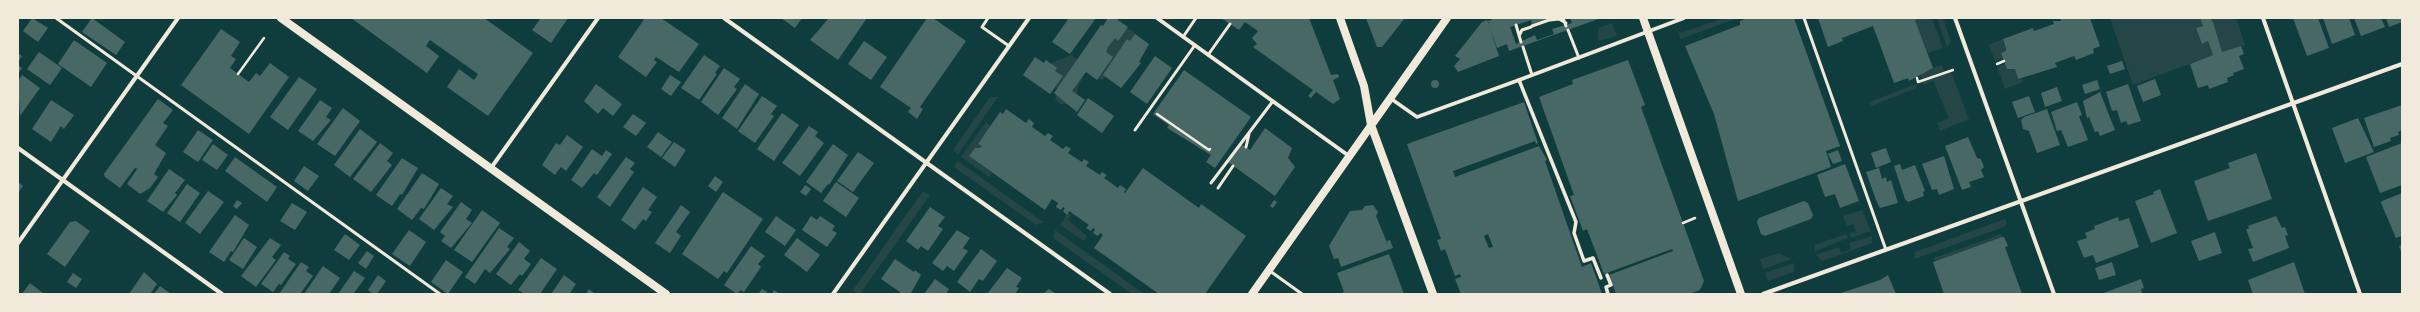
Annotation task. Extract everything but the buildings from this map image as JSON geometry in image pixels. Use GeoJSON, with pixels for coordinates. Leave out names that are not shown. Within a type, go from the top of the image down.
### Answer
{"type":"FeatureCollection","features":[{"type":"Feature","properties":{"kind":"main road"},"geometry":{"type":"LineString","coordinates":[[281,18],[666,294]]}},
{"type":"Feature","properties":{"kind":"main road"},"geometry":{"type":"LineString","coordinates":[[1340,18],[1364,86],[1371,125],[1433,294]]}},
{"type":"Feature","properties":{"kind":"main road"},"geometry":{"type":"LineString","coordinates":[[1252,294],[1447,18]]}},
{"type":"Feature","properties":{"kind":"main road"},"geometry":{"type":"LineString","coordinates":[[1643,18],[1741,294]]}},
{"type":"Feature","properties":{"kind":"street"},"geometry":{"type":"LineString","coordinates":[[18,243],[178,18]]}},
{"type":"Feature","properties":{"kind":"street"},"geometry":{"type":"LineString","coordinates":[[491,168],[598,18]]}},
{"type":"Feature","properties":{"kind":"street"},"geometry":{"type":"LineString","coordinates":[[724,18],[1110,294]]}},
{"type":"Feature","properties":{"kind":"street"},"geometry":{"type":"LineString","coordinates":[[833,294],[1029,18]]}},
{"type":"Feature","properties":{"kind":"street"},"geometry":{"type":"LineString","coordinates":[[1157,18],[1349,156]]}},
{"type":"Feature","properties":{"kind":"street"},"geometry":{"type":"LineString","coordinates":[[1390,98],[1417,117],[1684,18]]}},
{"type":"Feature","properties":{"kind":"street"},"geometry":{"type":"LineString","coordinates":[[1955,18],[2054,294]]}},
{"type":"Feature","properties":{"kind":"street"},"geometry":{"type":"LineString","coordinates":[[2263,18],[2360,294]]}},
{"type":"Feature","properties":{"kind":"street"},"geometry":{"type":"LineString","coordinates":[[1763,294],[2402,64]]}},
{"type":"Feature","properties":{"kind":"street"},"geometry":{"type":"LineString","coordinates":[[1519,80],[1576,222],[1574,233],[1584,261],[1593,258],[1600,278]]}},
{"type":"Feature","properties":{"kind":"street"},"geometry":{"type":"LineString","coordinates":[[18,148],[222,294]]}},
{"type":"Feature","properties":{"kind":"street"},"geometry":{"type":"LineString","coordinates":[[1607,276],[1611,285],[1606,287],[1608,294]]}},
{"type":"Feature","properties":{"kind":"lane"},"geometry":{"type":"LineString","coordinates":[[56,18],[440,294]]}},
{"type":"Feature","properties":{"kind":"lane"},"geometry":{"type":"LineString","coordinates":[[988,18],[982,27],[1009,46]]}},
{"type":"Feature","properties":{"kind":"lane"},"geometry":{"type":"LineString","coordinates":[[1183,37],[1196,18]]}},
{"type":"Feature","properties":{"kind":"lane"},"geometry":{"type":"LineString","coordinates":[[1519,36],[1522,30],[1549,20],[1559,19],[1566,24],[1563,18]]}},
{"type":"Feature","properties":{"kind":"lane"},"geometry":{"type":"LineString","coordinates":[[1804,18],[1886,250]]}},
{"type":"Feature","properties":{"kind":"lane"},"geometry":{"type":"LineString","coordinates":[[1208,55],[1230,24]]}},
{"type":"Feature","properties":{"kind":"lane"},"geometry":{"type":"LineString","coordinates":[[1516,25],[1521,42]]}},
{"type":"Feature","properties":{"kind":"lane"},"geometry":{"type":"LineString","coordinates":[[1568,30],[1579,58]]}},
{"type":"Feature","properties":{"kind":"lane"},"geometry":{"type":"LineString","coordinates":[[1135,130],[1195,46]]}},
{"type":"Feature","properties":{"kind":"lane"},"geometry":{"type":"LineString","coordinates":[[1523,47],[1532,75]]}},
{"type":"Feature","properties":{"kind":"lane"},"geometry":{"type":"LineString","coordinates":[[1210,183],[1239,143],[1249,134],[1272,101]]}},
{"type":"Feature","properties":{"kind":"lane"},"geometry":{"type":"LineString","coordinates":[[1246,147],[1249,134]]}},
{"type":"Feature","properties":{"kind":"lane"},"geometry":{"type":"LineString","coordinates":[[1218,188],[1233,166]]}},
{"type":"Feature","properties":{"kind":"lane"},"geometry":{"type":"LineString","coordinates":[[1268,270],[1302,294]]}},
{"type":"Feature","properties":{"kind":"path"},"geometry":{"type":"LineString","coordinates":[[238,74],[264,38]]}},
{"type":"Feature","properties":{"kind":"path"},"geometry":{"type":"LineString","coordinates":[[1997,64],[2004,61]]}},
{"type":"Feature","properties":{"kind":"path"},"geometry":{"type":"LineString","coordinates":[[1917,78],[1918,82],[1953,70]]}},
{"type":"Feature","properties":{"kind":"path"},"geometry":{"type":"LineString","coordinates":[[1154,115],[1156,113],[1208,148]]}},
{"type":"Feature","properties":{"kind":"path"},"geometry":{"type":"LineString","coordinates":[[1683,223],[1695,218]]}},
{"type":"Feature","properties":{"kind":"shaded area"},"geometry":{"type":"Polygon","coordinates":[[[1723,18],[1738,18],[1680,39],[1679,31],[1681,33],[1723,18]]]}},
{"type":"Feature","properties":{"kind":"shaded area"},"geometry":{"type":"Polygon","coordinates":[[[1921,18],[1932,18],[1943,48],[1928,53],[1915,20],[1921,18]]]}},
{"type":"Feature","properties":{"kind":"shaded area"},"geometry":{"type":"Polygon","coordinates":[[[1937,18],[1943,18],[1951,42],[1947,47],[1937,18]]]}},
{"type":"Feature","properties":{"kind":"shaded area"},"geometry":{"type":"Polygon","coordinates":[[[2110,18],[2200,18],[2203,26],[2196,28],[2202,43],[2208,41],[2213,55],[2133,85],[2110,18]]]}},
{"type":"Feature","properties":{"kind":"shaded area"},"geometry":{"type":"Polygon","coordinates":[[[2210,18],[2236,18],[2245,45],[2222,52],[2210,18]]]}},
{"type":"Feature","properties":{"kind":"shaded area"},"geometry":{"type":"Polygon","coordinates":[[[1612,23],[1617,36],[1599,41],[1597,38],[1599,28],[1612,23]]]}},
{"type":"Feature","properties":{"kind":"shaded area"},"geometry":{"type":"Polygon","coordinates":[[[1129,29],[1134,32],[1137,39],[1108,75],[1102,80],[1099,79],[1097,77],[1107,55],[1106,49],[1110,42],[1124,30],[1129,29]]]}},
{"type":"Feature","properties":{"kind":"shaded area"},"geometry":{"type":"Polygon","coordinates":[[[2003,39],[2006,48],[2003,58],[1995,61],[1989,45],[2003,39]]]}},
{"type":"Feature","properties":{"kind":"shaded area"},"geometry":{"type":"Polygon","coordinates":[[[1071,55],[1080,61],[1082,79],[1078,87],[1077,97],[1067,104],[1060,104],[1055,100],[1058,89],[1049,80],[1047,65],[1071,55]]]}},
{"type":"Feature","properties":{"kind":"shaded area"},"geometry":{"type":"Polygon","coordinates":[[[2006,64],[2007,69],[2015,69],[2018,79],[2022,78],[2023,82],[2005,89],[1997,67],[2006,64]]]}},
{"type":"Feature","properties":{"kind":"shaded area"},"geometry":{"type":"Polygon","coordinates":[[[1942,65],[1944,71],[1922,79],[1920,73],[1942,65]]]}},
{"type":"Feature","properties":{"kind":"shaded area"},"geometry":{"type":"Polygon","coordinates":[[[1951,72],[1969,119],[1940,131],[1937,123],[1949,118],[1933,81],[1924,85],[1922,82],[1951,72]]]}},
{"type":"Feature","properties":{"kind":"shaded area"},"geometry":{"type":"Polygon","coordinates":[[[1916,84],[1916,88],[1871,106],[1870,102],[1916,84]]]}},
{"type":"Feature","properties":{"kind":"shaded area"},"geometry":{"type":"Polygon","coordinates":[[[990,97],[998,97],[958,154],[953,150],[990,97]]]}},
{"type":"Feature","properties":{"kind":"shaded area"},"geometry":{"type":"Polygon","coordinates":[[[986,122],[991,126],[978,144],[982,146],[980,148],[975,148],[969,156],[992,173],[989,177],[961,157],[986,122]]]}},
{"type":"Feature","properties":{"kind":"shaded area"},"geometry":{"type":"Polygon","coordinates":[[[958,161],[1043,222],[1036,225],[954,167],[958,161]]]}},
{"type":"Feature","properties":{"kind":"shaded area"},"geometry":{"type":"Polygon","coordinates":[[[923,191],[930,195],[860,294],[857,294],[853,290],[923,191]]]}},
{"type":"Feature","properties":{"kind":"shaded area"},"geometry":{"type":"Polygon","coordinates":[[[1862,210],[1871,231],[1851,238],[1849,233],[1856,231],[1853,224],[1847,226],[1843,216],[1862,210]]]}},
{"type":"Feature","properties":{"kind":"shaded area"},"geometry":{"type":"Polygon","coordinates":[[[1068,213],[1071,215],[1068,220],[1087,236],[1084,241],[1060,225],[1068,213]]]}},
{"type":"Feature","properties":{"kind":"shaded area"},"geometry":{"type":"Polygon","coordinates":[[[2005,219],[2007,224],[2004,227],[1914,259],[1915,252],[2005,219]]]}},
{"type":"Feature","properties":{"kind":"shaded area"},"geometry":{"type":"Polygon","coordinates":[[[1055,230],[1144,294],[1132,294],[1053,238],[1055,230]]]}},
{"type":"Feature","properties":{"kind":"shaded area"},"geometry":{"type":"Polygon","coordinates":[[[1846,234],[1848,238],[1815,251],[1815,245],[1846,234]]]}},
{"type":"Feature","properties":{"kind":"shaded area"},"geometry":{"type":"Polygon","coordinates":[[[2001,234],[2002,237],[1935,261],[1934,258],[2001,234]]]}},
{"type":"Feature","properties":{"kind":"shaded area"},"geometry":{"type":"Polygon","coordinates":[[[1872,236],[1872,243],[1822,261],[1816,255],[1839,247],[1841,253],[1851,249],[1849,243],[1872,236]]]}},
{"type":"Feature","properties":{"kind":"shaded area"},"geometry":{"type":"Polygon","coordinates":[[[1779,253],[1792,259],[1763,269],[1760,259],[1779,253]]]}},
{"type":"Feature","properties":{"kind":"shaded area"},"geometry":{"type":"Polygon","coordinates":[[[1794,263],[1794,272],[1768,281],[1765,273],[1794,263]]]}}]}
